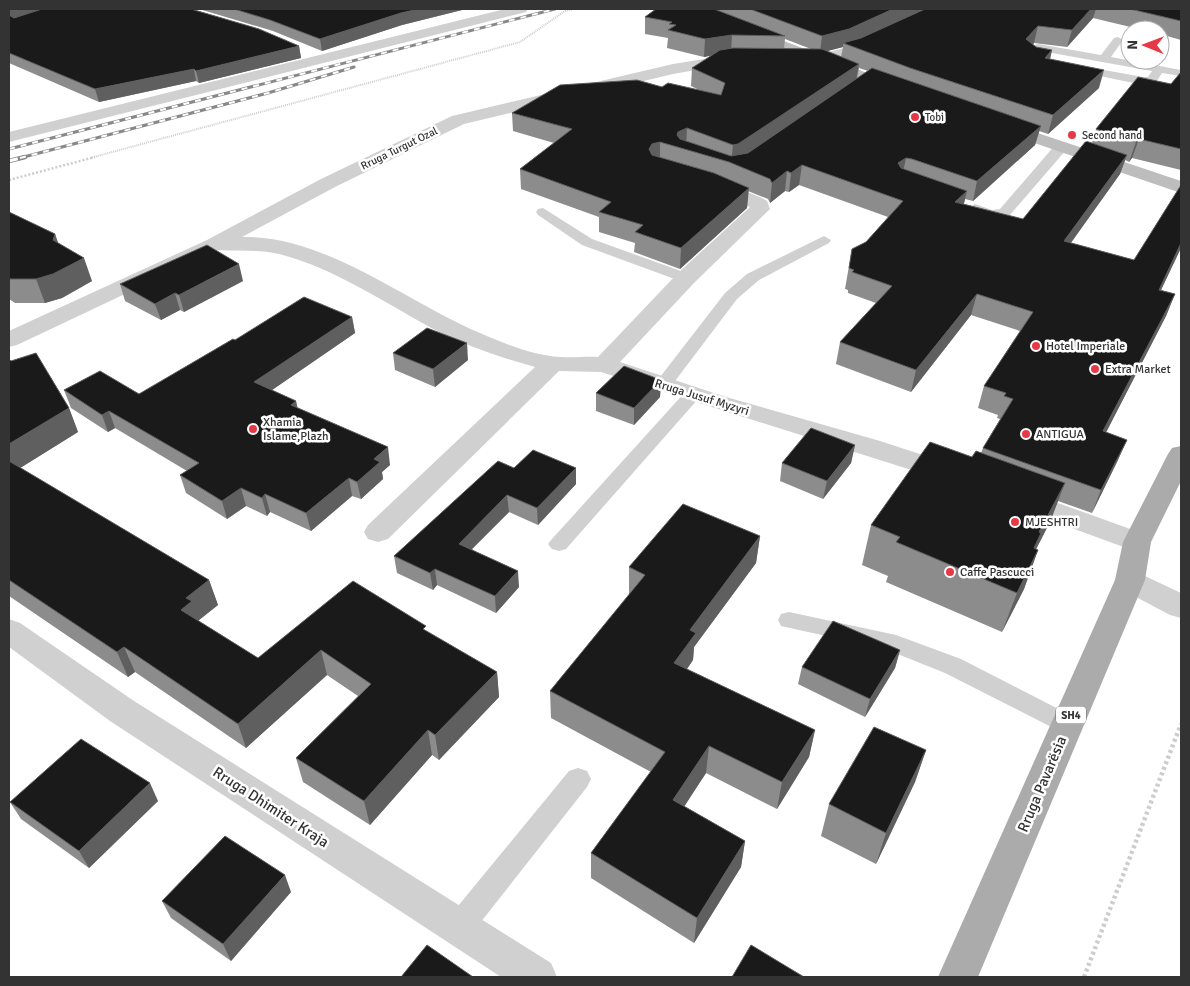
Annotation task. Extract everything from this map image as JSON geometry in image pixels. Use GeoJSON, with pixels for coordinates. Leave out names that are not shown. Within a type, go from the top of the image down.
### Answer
{"type":"FeatureCollection","features":[{"type":"Feature","properties":{"kind":"main road"},"geometry":{"type":"LineString","coordinates":[[689,9],[909,94]]}},
{"type":"Feature","properties":{"kind":"main road"},"geometry":{"type":"LineString","coordinates":[[990,122],[1181,187]]}},
{"type":"Feature","properties":{"kind":"main road","name":"Rruga Pavarësia"},"geometry":{"type":"LineString","coordinates":[[958,977],[1130,580],[1137,542],[1181,454]]}},
{"type":"Feature","properties":{"kind":"street"},"geometry":{"type":"LineString","coordinates":[[9,137],[521,9]]}},
{"type":"Feature","properties":{"kind":"street"},"geometry":{"type":"LineString","coordinates":[[770,60],[820,60],[852,51],[940,9]]}},
{"type":"Feature","properties":{"kind":"street"},"geometry":{"type":"LineString","coordinates":[[299,49],[323,60]]}},
{"type":"Feature","properties":{"kind":"street","name":"Rruga Turgut Ozal"},"geometry":{"type":"LineString","coordinates":[[9,340],[214,244],[328,183],[458,120],[674,69],[731,59],[751,59]]}},
{"type":"Feature","properties":{"kind":"street"},"geometry":{"type":"LineString","coordinates":[[604,365],[686,278],[760,209],[760,205],[755,202],[694,179]]}},
{"type":"Feature","properties":{"kind":"street","name":"Rruga Jusuf Myzyri"},"geometry":{"type":"LineString","coordinates":[[214,244],[240,241],[262,243],[326,263],[378,288],[447,327],[488,345],[553,363],[604,365],[692,395],[926,464],[972,481]]}},
{"type":"Feature","properties":{"kind":"street"},"geometry":{"type":"LineString","coordinates":[[378,532],[553,363]]}},
{"type":"Feature","properties":{"kind":"street"},"geometry":{"type":"LineString","coordinates":[[999,491],[1137,542]]}},
{"type":"Feature","properties":{"kind":"street"},"geometry":{"type":"LineString","coordinates":[[1130,580],[1181,607]]}},
{"type":"Feature","properties":{"kind":"street","name":"Rruga Dhimiter Kraja"},"geometry":{"type":"LineString","coordinates":[[9,631],[122,711],[537,977]]}},
{"type":"Feature","properties":{"kind":"lane"},"geometry":{"type":"LineString","coordinates":[[1105,58],[1118,40]]}},
{"type":"Feature","properties":{"kind":"lane"},"geometry":{"type":"LineString","coordinates":[[1120,61],[1047,47],[1038,47],[1029,56],[1033,60],[1143,81],[1151,81],[1159,70]]}},
{"type":"Feature","properties":{"kind":"lane"},"geometry":{"type":"LineString","coordinates":[[1168,70],[1181,73]]}},
{"type":"Feature","properties":{"kind":"lane"},"geometry":{"type":"LineString","coordinates":[[852,90],[868,79]]}},
{"type":"Feature","properties":{"kind":"lane"},"geometry":{"type":"LineString","coordinates":[[964,205],[990,214],[1004,213],[1061,147]]}},
{"type":"Feature","properties":{"kind":"lane"},"geometry":{"type":"LineString","coordinates":[[543,212],[587,242],[686,278]]}},
{"type":"Feature","properties":{"kind":"lane"},"geometry":{"type":"LineString","coordinates":[[663,385],[731,296],[753,277],[824,240]]}},
{"type":"Feature","properties":{"kind":"lane"},"geometry":{"type":"LineString","coordinates":[[559,544],[692,395]]}},
{"type":"Feature","properties":{"kind":"lane"},"geometry":{"type":"LineString","coordinates":[[789,620],[888,642],[953,666],[1067,725]]}},
{"type":"Feature","properties":{"kind":"lane"},"geometry":{"type":"LineString","coordinates":[[459,927],[578,779]]}},
{"type":"Feature","properties":{"kind":"path"},"geometry":{"type":"LineString","coordinates":[[9,180],[520,42],[565,11],[574,9]]}},
{"type":"Feature","properties":{"kind":"path"},"geometry":{"type":"LineString","coordinates":[[1084,977],[1181,724]]}},
{"type":"Feature","properties":{"kind":"building"},"geometry":{"type":"Polygon","coordinates":[[[42,9],[191,9],[259,29],[299,46],[196,71],[194,69],[95,89],[9,53],[9,15],[14,18],[42,9]]]}},
{"type":"Feature","properties":{"kind":"building"},"geometry":{"type":"Polygon","coordinates":[[[234,9],[419,9],[320,39],[234,9]]]}},
{"type":"Feature","properties":{"kind":"building"},"geometry":{"type":"Polygon","coordinates":[[[656,9],[714,9],[785,36],[732,35],[705,39],[668,30],[676,25],[669,24],[672,22],[645,17],[656,9]]]}},
{"type":"Feature","properties":{"kind":"building"},"geometry":{"type":"Polygon","coordinates":[[[750,9],[893,9],[849,29],[822,36],[750,9]]]}},
{"type":"Feature","properties":{"kind":"building"},"geometry":{"type":"Polygon","coordinates":[[[925,9],[1091,9],[1072,30],[1038,26],[1026,39],[1036,47],[1052,50],[1045,58],[1104,70],[1053,115],[910,68],[843,43],[861,38],[925,9]]]}},
{"type":"Feature","properties":{"kind":"building"},"geometry":{"type":"Polygon","coordinates":[[[1130,9],[1181,9],[1181,21],[1130,9]]]}},
{"type":"Feature","properties":{"kind":"building"},"geometry":{"type":"Polygon","coordinates":[[[733,48],[822,49],[859,64],[738,144],[733,145],[687,128],[678,132],[677,135],[680,139],[731,156],[748,153],[872,68],[1041,126],[977,181],[912,159],[906,158],[898,163],[901,168],[967,191],[955,202],[1023,219],[1086,141],[1127,155],[1064,241],[1134,260],[1181,185],[1181,243],[1159,290],[1175,294],[1103,431],[1127,440],[1101,490],[983,448],[1013,399],[1004,396],[1006,393],[984,386],[1033,312],[977,294],[916,370],[840,342],[892,286],[852,272],[854,270],[849,268],[852,249],[866,242],[903,201],[802,165],[791,173],[787,171],[772,183],[770,179],[729,162],[660,142],[652,144],[649,149],[652,155],[714,173],[749,188],[681,248],[635,232],[643,225],[599,212],[611,202],[520,169],[572,129],[512,113],[560,85],[637,80],[662,87],[668,83],[721,95],[725,83],[692,68],[720,50],[733,48]]]}},
{"type":"Feature","properties":{"kind":"building"},"geometry":{"type":"Polygon","coordinates":[[[1181,72],[1181,149],[1139,139],[1136,142],[1096,129],[1138,77],[1171,84],[1181,72]]]}},
{"type":"Feature","properties":{"kind":"building"},"geometry":{"type":"Polygon","coordinates":[[[9,212],[55,234],[53,240],[84,258],[53,274],[36,279],[9,279],[9,212]]]}},
{"type":"Feature","properties":{"kind":"building"},"geometry":{"type":"Polygon","coordinates":[[[207,245],[239,264],[179,295],[175,293],[155,304],[120,284],[207,245]]]}},
{"type":"Feature","properties":{"kind":"building"},"geometry":{"type":"Polygon","coordinates":[[[304,297],[352,317],[254,382],[296,401],[291,405],[388,447],[374,459],[380,462],[357,482],[349,478],[306,513],[265,494],[262,498],[241,488],[222,501],[180,475],[199,463],[109,411],[102,415],[64,390],[100,371],[139,394],[233,339],[235,340],[304,297]]]}},
{"type":"Feature","properties":{"kind":"building"},"geometry":{"type":"Polygon","coordinates":[[[427,328],[467,343],[433,369],[393,353],[427,328]]]}},
{"type":"Feature","properties":{"kind":"building"},"geometry":{"type":"Polygon","coordinates":[[[36,353],[69,408],[9,444],[9,359],[11,361],[36,353]]]}},
{"type":"Feature","properties":{"kind":"building"},"geometry":{"type":"Polygon","coordinates":[[[624,366],[661,380],[634,408],[596,393],[624,366]]]}},
{"type":"Feature","properties":{"kind":"building"},"geometry":{"type":"Polygon","coordinates":[[[811,428],[855,445],[827,481],[782,463],[811,428]]]}},
{"type":"Feature","properties":{"kind":"building"},"geometry":{"type":"Polygon","coordinates":[[[930,442],[972,457],[976,451],[1065,483],[1039,532],[1041,533],[1034,548],[1038,550],[1017,593],[896,542],[900,537],[871,525],[930,442]]]}},
{"type":"Feature","properties":{"kind":"building"},"geometry":{"type":"Polygon","coordinates":[[[533,450],[576,468],[537,508],[507,495],[459,544],[518,571],[495,596],[435,569],[430,573],[394,556],[498,461],[514,468],[533,450]]]}},
{"type":"Feature","properties":{"kind":"building"},"geometry":{"type":"Polygon","coordinates":[[[9,461],[209,580],[186,598],[192,601],[181,610],[258,658],[353,581],[426,626],[423,629],[497,672],[435,735],[428,730],[364,801],[296,758],[371,684],[321,650],[238,724],[124,647],[117,652],[9,580],[9,461]]]}},
{"type":"Feature","properties":{"kind":"building"},"geometry":{"type":"Polygon","coordinates":[[[683,504],[760,536],[690,630],[696,633],[674,663],[815,730],[782,782],[709,746],[673,800],[745,841],[697,918],[591,853],[665,752],[550,691],[645,575],[629,567],[683,504]]]}},
{"type":"Feature","properties":{"kind":"building"},"geometry":{"type":"Polygon","coordinates":[[[833,621],[900,650],[870,699],[802,667],[833,621]]]}},
{"type":"Feature","properties":{"kind":"building"},"geometry":{"type":"Polygon","coordinates":[[[874,727],[926,750],[886,833],[829,804],[874,727]]]}},
{"type":"Feature","properties":{"kind":"building"},"geometry":{"type":"Polygon","coordinates":[[[81,739],[150,783],[79,851],[10,802],[81,739]]]}},
{"type":"Feature","properties":{"kind":"building"},"geometry":{"type":"Polygon","coordinates":[[[225,836],[285,875],[223,944],[162,901],[225,836]]]}},
{"type":"Feature","properties":{"kind":"building"},"geometry":{"type":"Polygon","coordinates":[[[427,945],[473,977],[401,977],[427,945]]]}},
{"type":"Feature","properties":{"kind":"building"},"geometry":{"type":"Polygon","coordinates":[[[751,945],[804,977],[732,977],[751,945]]]}},
{"type":"Feature","properties":{"kind":"railway"},"geometry":{"type":"LineString","coordinates":[[9,149],[555,9]]}},
{"type":"Feature","properties":{"kind":"railway"},"geometry":{"type":"LineString","coordinates":[[20,158],[268,93],[354,67]]}},
{"type":"Feature","properties":{"kind":"railway"},"geometry":{"type":"LineString","coordinates":[[9,161],[25,157]]}},
{"type":"Feature","properties":{"kind":"place","name":"Tobi"},"geometry":{"type":"Point","coordinates":[915,117]}},
{"type":"Feature","properties":{"kind":"place","name":"Second hand"},"geometry":{"type":"Point","coordinates":[1072,135]}},
{"type":"Feature","properties":{"kind":"place","name":"Hotel Imperiale"},"geometry":{"type":"Point","coordinates":[1036,346]}},
{"type":"Feature","properties":{"kind":"place","name":"Extra Market"},"geometry":{"type":"Point","coordinates":[1095,369]}},
{"type":"Feature","properties":{"kind":"place","name":"Xhamia Islame,Plazh"},"geometry":{"type":"Point","coordinates":[253,429]}},
{"type":"Feature","properties":{"kind":"place","name":"ANTIGUA"},"geometry":{"type":"Point","coordinates":[1026,434]}},
{"type":"Feature","properties":{"kind":"place","name":"MJESHTRI"},"geometry":{"type":"Point","coordinates":[1015,522]}},
{"type":"Feature","properties":{"kind":"place","name":"Caffe Pascucci"},"geometry":{"type":"Point","coordinates":[950,572]}}]}
